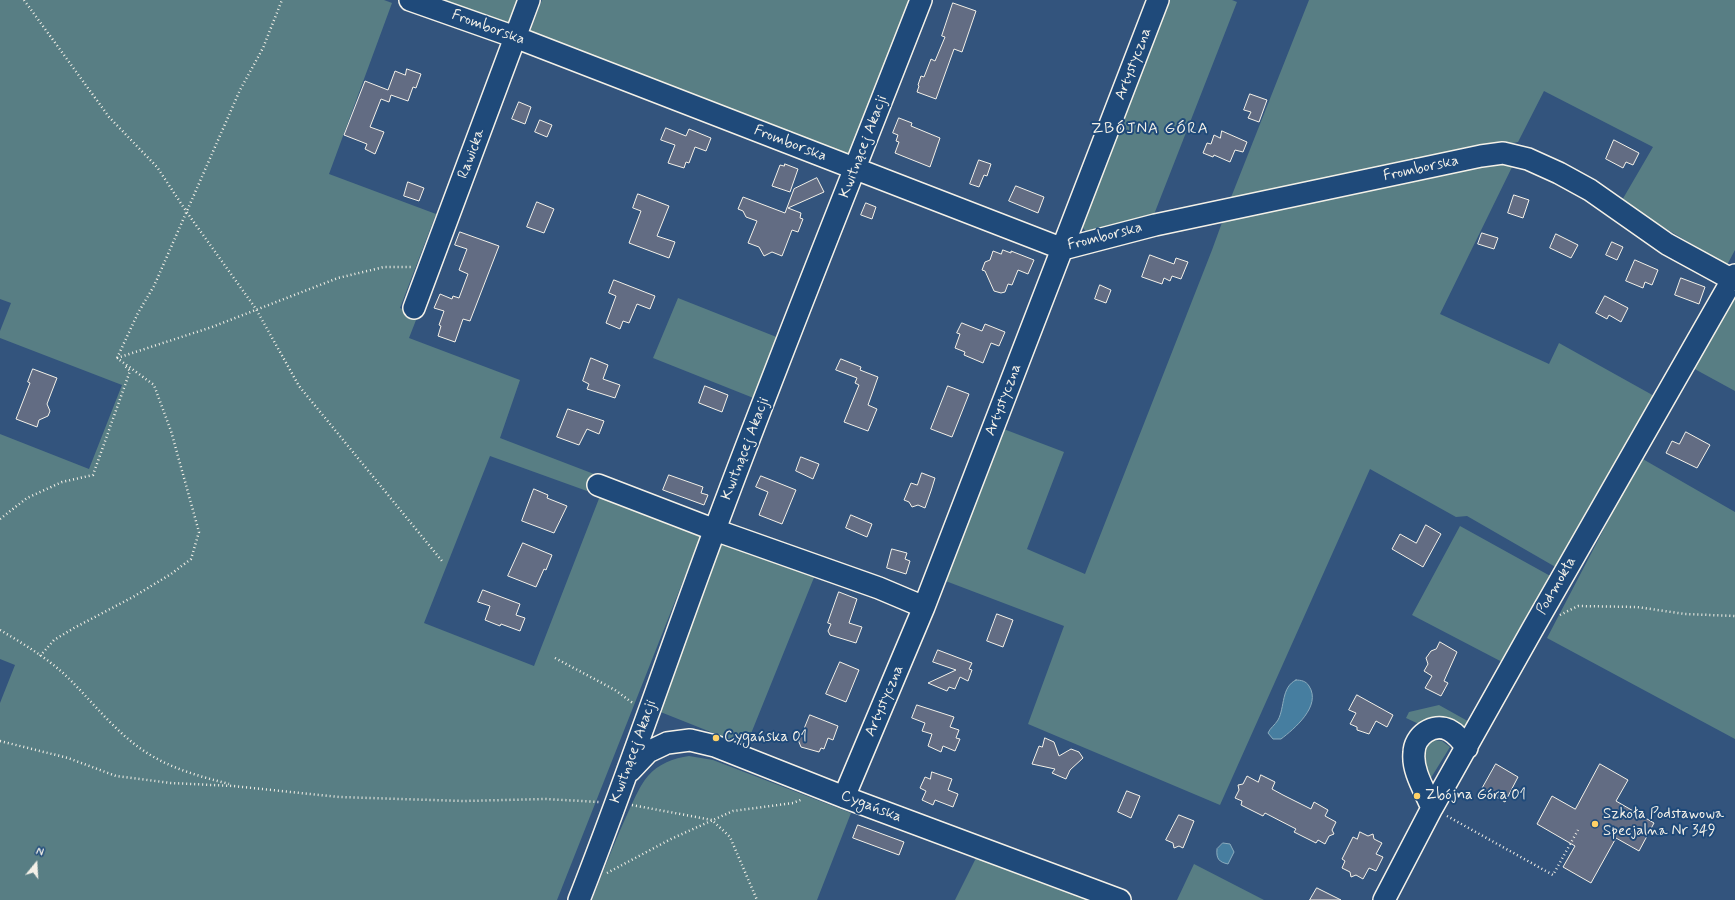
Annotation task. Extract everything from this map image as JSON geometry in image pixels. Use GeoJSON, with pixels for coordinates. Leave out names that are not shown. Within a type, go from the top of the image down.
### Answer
{"type":"FeatureCollection","features":[{"type":"Feature","properties":{"kind":"street","name":"Fromborska"},"geometry":{"type":"LineString","coordinates":[[410,0],[515,37],[1062,249],[1155,225],[1481,156],[1503,153],[1528,159],[1559,173],[1590,190],[1667,244],[1734,278]]}},
{"type":"Feature","properties":{"kind":"street","name":"Rawicka"},"geometry":{"type":"LineString","coordinates":[[414,308],[529,0]]}},
{"type":"Feature","properties":{"kind":"street","name":"Kwitnącej Akacji"},"geometry":{"type":"LineString","coordinates":[[582,893],[628,772],[714,530],[921,0]]}},
{"type":"Feature","properties":{"kind":"street","name":"Artystyczna"},"geometry":{"type":"LineString","coordinates":[[836,794],[924,607],[1158,0]]}},
{"type":"Feature","properties":{"kind":"street","name":"Podmokła"},"geometry":{"type":"LineString","coordinates":[[1384,900],[1432,808],[1536,623],[1734,278]]}},
{"type":"Feature","properties":{"kind":"street"},"geometry":{"type":"LineString","coordinates":[[598,485],[714,530],[873,586],[924,607]]}},
{"type":"Feature","properties":{"kind":"street"},"geometry":{"type":"LineString","coordinates":[[1432,808],[1415,767],[1413,753],[1415,743],[1425,733],[1441,728],[1449,730],[1459,738],[1467,748]]}},
{"type":"Feature","properties":{"kind":"street","name":"Cygańska"},"geometry":{"type":"LineString","coordinates":[[628,772],[648,752],[667,744],[690,740],[716,746],[836,794],[1120,900]]}},
{"type":"Feature","properties":{"kind":"path"},"geometry":{"type":"LineString","coordinates":[[24,0],[109,117],[157,166],[186,211],[256,309],[298,386],[442,561]]}},
{"type":"Feature","properties":{"kind":"path"},"geometry":{"type":"LineString","coordinates":[[117,358],[138,313],[154,286],[240,90],[264,48],[282,0]]}},
{"type":"Feature","properties":{"kind":"path"},"geometry":{"type":"LineString","coordinates":[[117,358],[212,327],[338,278],[384,267],[429,268]]}},
{"type":"Feature","properties":{"kind":"path"},"geometry":{"type":"LineString","coordinates":[[0,518],[34,495],[62,482],[93,475],[130,371],[117,358]]}},
{"type":"Feature","properties":{"kind":"path"},"geometry":{"type":"LineString","coordinates":[[40,656],[54,640],[134,597],[171,574],[191,559],[199,532],[171,431],[154,385],[117,358]]}},
{"type":"Feature","properties":{"kind":"path"},"geometry":{"type":"LineString","coordinates":[[1558,616],[1578,606],[1637,607],[1685,614],[1735,616]]}},
{"type":"Feature","properties":{"kind":"path"},"geometry":{"type":"LineString","coordinates":[[0,630],[29,647],[63,673],[123,735],[152,756],[185,772],[233,786]]}},
{"type":"Feature","properties":{"kind":"path"},"geometry":{"type":"LineString","coordinates":[[555,658],[615,690],[648,714]]}},
{"type":"Feature","properties":{"kind":"path"},"geometry":{"type":"LineString","coordinates":[[0,741],[68,758],[116,776],[172,783],[233,786],[339,797],[463,801],[546,800],[616,802],[712,820],[730,837],[757,900]]}},
{"type":"Feature","properties":{"kind":"path"},"geometry":{"type":"LineString","coordinates":[[582,893],[651,849],[712,820],[734,812],[793,803],[836,794]]}},
{"type":"Feature","properties":{"kind":"path"},"geometry":{"type":"LineString","coordinates":[[1432,808],[1553,875],[1578,830]]}},
{"type":"Feature","properties":{"kind":"green space"},"geometry":{"type":"Polygon","coordinates":[[[0,0],[384,0],[392,3],[329,174],[436,214],[400,308],[418,315],[409,338],[520,380],[500,438],[594,474],[587,491],[490,456],[424,623],[534,666],[600,496],[702,533],[557,900],[0,900],[0,703],[15,665],[0,659],[0,434],[89,469],[122,385],[0,338],[0,331],[11,303],[0,299],[0,0]]]}},
{"type":"Feature","properties":{"kind":"green space"},"geometry":{"type":"Polygon","coordinates":[[[432,0],[520,0],[509,28],[432,0]]]}},
{"type":"Feature","properties":{"kind":"green space"},"geometry":{"type":"Polygon","coordinates":[[[542,0],[910,0],[849,159],[528,37],[542,0]]]}},
{"type":"Feature","properties":{"kind":"green space"},"geometry":{"type":"Polygon","coordinates":[[[1169,0],[1232,0],[1237,2],[1153,217],[1087,233],[1080,224],[1169,0]]]}},
{"type":"Feature","properties":{"kind":"green space"},"geometry":{"type":"Polygon","coordinates":[[[1309,0],[1735,0],[1735,250],[1727,265],[1621,202],[1653,147],[1544,91],[1518,142],[1230,200],[1309,0]]]}},
{"type":"Feature","properties":{"kind":"green space"},"geometry":{"type":"Polygon","coordinates":[[[1515,161],[1440,314],[1549,364],[1559,343],[1656,397],[1559,569],[1467,516],[1456,517],[1370,469],[1220,805],[1028,724],[1064,626],[943,580],[1001,428],[1064,452],[1027,549],[1085,574],[1224,217],[1515,161]]]}},
{"type":"Feature","properties":{"kind":"green space"},"geometry":{"type":"Polygon","coordinates":[[[1735,289],[1735,391],[1691,367],[1735,289]]]}},
{"type":"Feature","properties":{"kind":"green space"},"geometry":{"type":"Polygon","coordinates":[[[678,298],[779,338],[756,399],[653,358],[678,298]]]}},
{"type":"Feature","properties":{"kind":"green space"},"geometry":{"type":"Polygon","coordinates":[[[1641,458],[1735,512],[1735,739],[1547,638],[1641,458]]]}},
{"type":"Feature","properties":{"kind":"green space"},"geometry":{"type":"Polygon","coordinates":[[[1460,526],[1554,578],[1506,664],[1412,615],[1460,526]]]}},
{"type":"Feature","properties":{"kind":"green space"},"geometry":{"type":"Polygon","coordinates":[[[719,539],[815,575],[746,746],[653,709],[719,539]]]}},
{"type":"Feature","properties":{"kind":"green space"},"geometry":{"type":"Polygon","coordinates":[[[1439,705],[1473,724],[1467,735],[1421,725],[1406,718],[1409,712],[1439,705]]]}},
{"type":"Feature","properties":{"kind":"green space"},"geometry":{"type":"Polygon","coordinates":[[[1429,741],[1442,741],[1450,747],[1429,781],[1423,769],[1422,748],[1429,741]]]}},
{"type":"Feature","properties":{"kind":"green space"},"geometry":{"type":"Polygon","coordinates":[[[689,756],[713,760],[851,813],[817,900],[592,900],[620,831],[643,783],[652,772],[661,765],[678,758],[689,756]]]}},
{"type":"Feature","properties":{"kind":"green space"},"geometry":{"type":"Polygon","coordinates":[[[976,858],[1088,900],[955,900],[976,858]]]}},
{"type":"Feature","properties":{"kind":"green space"},"geometry":{"type":"Polygon","coordinates":[[[1194,864],[1264,900],[1177,900],[1194,864]]]}},
{"type":"Feature","properties":{"kind":"water"},"geometry":{"type":"Polygon","coordinates":[[[1296,680],[1303,681],[1309,686],[1312,694],[1312,701],[1309,709],[1299,723],[1286,735],[1281,739],[1273,739],[1268,733],[1278,720],[1288,687],[1296,680]]]}},
{"type":"Feature","properties":{"kind":"water"},"geometry":{"type":"Polygon","coordinates":[[[1223,843],[1230,844],[1234,852],[1228,864],[1220,861],[1217,855],[1217,849],[1223,843]]]}},
{"type":"Feature","properties":{"kind":"building"},"geometry":{"type":"Polygon","coordinates":[[[953,3],[976,11],[962,52],[954,49],[936,99],[917,92],[918,85],[921,76],[924,77],[931,59],[935,61],[945,37],[942,36],[953,3]]]}},
{"type":"Feature","properties":{"kind":"building"},"geometry":{"type":"Polygon","coordinates":[[[407,69],[421,74],[416,88],[413,87],[408,101],[391,95],[389,102],[381,99],[370,127],[384,132],[375,154],[365,149],[367,144],[344,135],[365,81],[388,90],[395,71],[405,75],[407,69]]]}},
{"type":"Feature","properties":{"kind":"building"},"geometry":{"type":"Polygon","coordinates":[[[1250,94],[1267,100],[1259,122],[1248,118],[1251,112],[1244,110],[1250,94]]]}},
{"type":"Feature","properties":{"kind":"building"},"geometry":{"type":"Polygon","coordinates":[[[519,102],[531,107],[525,124],[512,119],[519,102]]]}},
{"type":"Feature","properties":{"kind":"building"},"geometry":{"type":"Polygon","coordinates":[[[899,118],[912,123],[911,126],[940,138],[930,167],[895,153],[899,142],[896,141],[898,135],[893,133],[899,118]]]}},
{"type":"Feature","properties":{"kind":"building"},"geometry":{"type":"Polygon","coordinates":[[[540,120],[552,125],[547,137],[535,132],[540,120]]]}},
{"type":"Feature","properties":{"kind":"building"},"geometry":{"type":"Polygon","coordinates":[[[666,128],[686,136],[689,129],[711,138],[706,151],[695,147],[689,163],[686,162],[684,168],[668,163],[675,145],[661,140],[666,128]]]}},
{"type":"Feature","properties":{"kind":"building"},"geometry":{"type":"Polygon","coordinates":[[[1222,131],[1247,142],[1243,152],[1235,150],[1230,162],[1214,155],[1213,157],[1203,153],[1207,143],[1211,144],[1214,135],[1220,138],[1222,131]]]}},
{"type":"Feature","properties":{"kind":"building"},"geometry":{"type":"Polygon","coordinates":[[[1614,140],[1639,153],[1633,165],[1626,162],[1623,168],[1606,159],[1614,140]]]}},
{"type":"Feature","properties":{"kind":"building"},"geometry":{"type":"Polygon","coordinates":[[[979,160],[991,164],[987,176],[984,175],[979,187],[970,184],[979,160]]]}},
{"type":"Feature","properties":{"kind":"building"},"geometry":{"type":"Polygon","coordinates":[[[785,164],[798,169],[790,192],[772,186],[780,165],[784,166],[785,164]]]}},
{"type":"Feature","properties":{"kind":"building"},"geometry":{"type":"Polygon","coordinates":[[[817,178],[824,192],[788,208],[801,213],[800,218],[803,219],[798,232],[792,230],[782,256],[772,252],[764,256],[759,247],[748,243],[757,221],[746,217],[743,211],[738,209],[743,197],[785,213],[794,189],[817,178]]]}},
{"type":"Feature","properties":{"kind":"building"},"geometry":{"type":"Polygon","coordinates":[[[408,182],[424,188],[419,201],[404,196],[408,182]]]}},
{"type":"Feature","properties":{"kind":"building"},"geometry":{"type":"Polygon","coordinates":[[[1016,186],[1044,197],[1038,213],[1009,201],[1016,186]]]}},
{"type":"Feature","properties":{"kind":"building"},"geometry":{"type":"Polygon","coordinates":[[[638,194],[669,206],[657,236],[675,242],[669,258],[629,243],[641,211],[633,208],[638,194]]]}},
{"type":"Feature","properties":{"kind":"building"},"geometry":{"type":"Polygon","coordinates":[[[1514,195],[1529,200],[1523,218],[1508,213],[1514,195]]]}},
{"type":"Feature","properties":{"kind":"building"},"geometry":{"type":"Polygon","coordinates":[[[537,202],[554,209],[544,233],[527,227],[537,202]]]}},
{"type":"Feature","properties":{"kind":"building"},"geometry":{"type":"Polygon","coordinates":[[[866,203],[876,207],[872,219],[861,215],[866,203]]]}},
{"type":"Feature","properties":{"kind":"building"},"geometry":{"type":"Polygon","coordinates":[[[460,232],[499,246],[470,321],[463,319],[455,342],[438,336],[441,326],[439,325],[444,311],[434,308],[440,294],[452,299],[453,296],[459,298],[468,274],[459,270],[467,249],[455,245],[460,232]]]}},
{"type":"Feature","properties":{"kind":"building"},"geometry":{"type":"Polygon","coordinates":[[[1482,233],[1498,238],[1494,249],[1478,244],[1482,233]]]}},
{"type":"Feature","properties":{"kind":"building"},"geometry":{"type":"Polygon","coordinates":[[[1556,234],[1578,245],[1571,258],[1550,248],[1556,234]]]}},
{"type":"Feature","properties":{"kind":"building"},"geometry":{"type":"Polygon","coordinates":[[[1612,242],[1623,247],[1617,260],[1606,255],[1612,242]]]}},
{"type":"Feature","properties":{"kind":"building"},"geometry":{"type":"Polygon","coordinates":[[[1003,250],[1011,253],[1011,251],[1034,260],[1028,274],[1018,270],[1012,285],[1008,284],[1005,292],[1001,293],[994,291],[985,271],[982,270],[985,262],[990,260],[993,251],[1001,254],[1003,250]]]}},
{"type":"Feature","properties":{"kind":"building"},"geometry":{"type":"Polygon","coordinates":[[[1150,255],[1174,264],[1176,258],[1188,262],[1181,279],[1172,276],[1170,281],[1164,278],[1162,284],[1142,277],[1150,255]]]}},
{"type":"Feature","properties":{"kind":"building"},"geometry":{"type":"Polygon","coordinates":[[[1635,260],[1658,270],[1652,285],[1645,282],[1643,288],[1626,281],[1635,260]]]}},
{"type":"Feature","properties":{"kind":"building"},"geometry":{"type":"Polygon","coordinates":[[[1681,278],[1705,287],[1699,304],[1675,295],[1681,278]]]}},
{"type":"Feature","properties":{"kind":"building"},"geometry":{"type":"Polygon","coordinates":[[[614,280],[655,296],[650,309],[637,304],[629,323],[623,321],[620,329],[606,323],[616,296],[609,293],[614,280]]]}},
{"type":"Feature","properties":{"kind":"building"},"geometry":{"type":"Polygon","coordinates":[[[1100,285],[1111,290],[1106,303],[1095,299],[1100,285]]]}},
{"type":"Feature","properties":{"kind":"building"},"geometry":{"type":"Polygon","coordinates":[[[1605,296],[1628,308],[1621,322],[1609,315],[1607,319],[1596,313],[1605,296]]]}},
{"type":"Feature","properties":{"kind":"building"},"geometry":{"type":"Polygon","coordinates":[[[962,323],[982,331],[985,324],[1005,332],[999,346],[991,343],[983,363],[964,355],[965,352],[955,348],[960,334],[957,333],[962,323]]]}},
{"type":"Feature","properties":{"kind":"building"},"geometry":{"type":"Polygon","coordinates":[[[591,358],[608,365],[603,379],[620,385],[615,398],[587,389],[589,384],[583,381],[591,358]]]}},
{"type":"Feature","properties":{"kind":"building"},"geometry":{"type":"Polygon","coordinates":[[[841,359],[861,367],[860,370],[878,377],[868,405],[877,409],[868,431],[844,422],[859,385],[855,383],[857,378],[836,370],[841,359]]]}},
{"type":"Feature","properties":{"kind":"building"},"geometry":{"type":"Polygon","coordinates":[[[33,369],[57,378],[47,404],[50,411],[48,416],[39,420],[37,427],[16,419],[30,383],[28,382],[33,369]]]}},
{"type":"Feature","properties":{"kind":"building"},"geometry":{"type":"Polygon","coordinates":[[[705,386],[728,395],[722,412],[699,403],[705,386]]]}},
{"type":"Feature","properties":{"kind":"building"},"geometry":{"type":"Polygon","coordinates":[[[948,386],[969,394],[952,437],[931,429],[948,386]]]}},
{"type":"Feature","properties":{"kind":"building"},"geometry":{"type":"Polygon","coordinates":[[[568,409],[604,421],[599,434],[587,429],[579,445],[557,437],[568,409]]]}},
{"type":"Feature","properties":{"kind":"building"},"geometry":{"type":"Polygon","coordinates":[[[1686,432],[1710,445],[1697,468],[1666,453],[1672,441],[1679,444],[1686,432]]]}},
{"type":"Feature","properties":{"kind":"building"},"geometry":{"type":"Polygon","coordinates":[[[801,457],[819,464],[813,479],[796,471],[801,457]]]}},
{"type":"Feature","properties":{"kind":"building"},"geometry":{"type":"Polygon","coordinates":[[[922,473],[935,478],[925,508],[918,505],[912,507],[909,502],[904,500],[911,483],[917,485],[922,473]]]}},
{"type":"Feature","properties":{"kind":"building"},"geometry":{"type":"Polygon","coordinates":[[[669,475],[703,487],[701,493],[708,495],[704,505],[663,490],[669,475]]]}},
{"type":"Feature","properties":{"kind":"building"},"geometry":{"type":"Polygon","coordinates":[[[761,476],[796,490],[782,524],[759,515],[768,492],[756,487],[761,476]]]}},
{"type":"Feature","properties":{"kind":"building"},"geometry":{"type":"Polygon","coordinates":[[[534,489],[548,495],[547,498],[567,506],[554,533],[522,521],[534,489]]]}},
{"type":"Feature","properties":{"kind":"building"},"geometry":{"type":"Polygon","coordinates":[[[851,515],[872,524],[867,537],[846,528],[851,515]]]}},
{"type":"Feature","properties":{"kind":"building"},"geometry":{"type":"Polygon","coordinates":[[[1426,525],[1441,534],[1423,567],[1392,549],[1400,534],[1416,543],[1426,525]]]}},
{"type":"Feature","properties":{"kind":"building"},"geometry":{"type":"Polygon","coordinates":[[[523,543],[552,555],[546,570],[544,569],[536,587],[508,576],[523,543]]]}},
{"type":"Feature","properties":{"kind":"building"},"geometry":{"type":"Polygon","coordinates":[[[892,549],[907,553],[905,559],[910,561],[906,574],[887,568],[892,549]]]}},
{"type":"Feature","properties":{"kind":"building"},"geometry":{"type":"Polygon","coordinates":[[[483,590],[520,604],[516,615],[525,618],[520,631],[501,624],[500,626],[485,620],[490,606],[478,602],[483,590]]]}},
{"type":"Feature","properties":{"kind":"building"},"geometry":{"type":"Polygon","coordinates":[[[839,592],[857,599],[849,623],[862,627],[856,643],[830,635],[828,631],[831,624],[828,623],[839,592]]]}},
{"type":"Feature","properties":{"kind":"building"},"geometry":{"type":"Polygon","coordinates":[[[997,614],[1013,620],[1003,647],[987,641],[997,614]]]}},
{"type":"Feature","properties":{"kind":"building"},"geometry":{"type":"Polygon","coordinates":[[[1440,642],[1457,652],[1444,681],[1448,683],[1441,696],[1425,688],[1432,676],[1424,671],[1428,664],[1426,658],[1431,651],[1436,649],[1440,642]]]}},
{"type":"Feature","properties":{"kind":"building"},"geometry":{"type":"Polygon","coordinates":[[[938,650],[972,663],[969,669],[972,670],[968,681],[960,677],[955,689],[949,687],[947,691],[928,683],[956,670],[933,662],[938,650]]]}},
{"type":"Feature","properties":{"kind":"building"},"geometry":{"type":"Polygon","coordinates":[[[840,662],[859,670],[846,702],[826,694],[840,662]]]}},
{"type":"Feature","properties":{"kind":"building"},"geometry":{"type":"Polygon","coordinates":[[[1357,695],[1393,715],[1387,727],[1376,721],[1369,734],[1357,730],[1357,727],[1350,724],[1356,713],[1349,710],[1357,695]]]}},
{"type":"Feature","properties":{"kind":"building"},"geometry":{"type":"Polygon","coordinates":[[[917,705],[954,717],[950,727],[959,730],[956,738],[960,739],[955,751],[943,746],[941,752],[928,746],[932,734],[922,731],[925,723],[912,718],[917,705]]]}},
{"type":"Feature","properties":{"kind":"building"},"geometry":{"type":"Polygon","coordinates":[[[810,715],[838,726],[833,740],[828,738],[824,749],[821,748],[819,752],[801,747],[799,742],[810,715]]]}},
{"type":"Feature","properties":{"kind":"building"},"geometry":{"type":"Polygon","coordinates":[[[1045,738],[1054,742],[1059,756],[1071,749],[1079,752],[1083,758],[1070,770],[1066,779],[1052,773],[1055,769],[1032,764],[1039,746],[1042,747],[1045,738]]]}},
{"type":"Feature","properties":{"kind":"building"},"geometry":{"type":"Polygon","coordinates":[[[1496,764],[1518,777],[1505,802],[1482,789],[1496,764]]]}},
{"type":"Feature","properties":{"kind":"building","name":"Szkoła Podstawowa Specjalna Nr 349"},"geometry":{"type":"Polygon","coordinates":[[[1600,764],[1628,780],[1616,801],[1654,823],[1639,851],[1616,838],[1591,883],[1563,867],[1575,846],[1537,824],[1552,796],[1575,809],[1600,764]]]}},
{"type":"Feature","properties":{"kind":"building"},"geometry":{"type":"Polygon","coordinates":[[[932,772],[952,779],[948,790],[958,794],[953,807],[935,800],[933,805],[922,800],[926,791],[920,788],[925,777],[930,779],[932,772]]]}},
{"type":"Feature","properties":{"kind":"building"},"geometry":{"type":"Polygon","coordinates":[[[1261,775],[1275,782],[1272,789],[1283,795],[1311,809],[1314,802],[1328,810],[1325,816],[1336,822],[1332,830],[1334,834],[1329,836],[1325,844],[1318,840],[1316,843],[1294,832],[1296,829],[1265,813],[1263,816],[1241,805],[1242,801],[1235,798],[1239,790],[1238,785],[1243,784],[1247,776],[1258,782],[1261,775]]]}},
{"type":"Feature","properties":{"kind":"building"},"geometry":{"type":"Polygon","coordinates":[[[1127,791],[1140,796],[1131,818],[1118,812],[1127,791]]]}},
{"type":"Feature","properties":{"kind":"building"},"geometry":{"type":"Polygon","coordinates":[[[1179,815],[1194,821],[1183,848],[1179,846],[1174,848],[1173,843],[1166,840],[1179,815]]]}},
{"type":"Feature","properties":{"kind":"building"},"geometry":{"type":"Polygon","coordinates":[[[858,825],[904,842],[899,855],[853,838],[858,825]]]}},
{"type":"Feature","properties":{"kind":"building"},"geometry":{"type":"Polygon","coordinates":[[[1360,832],[1368,836],[1373,834],[1374,839],[1382,843],[1376,854],[1383,857],[1376,871],[1369,868],[1363,879],[1356,875],[1351,877],[1350,872],[1342,868],[1345,861],[1342,859],[1353,837],[1357,839],[1360,832]]]}},
{"type":"Feature","properties":{"kind":"building"},"geometry":{"type":"Polygon","coordinates":[[[1317,888],[1341,900],[1310,900],[1317,888]]]}},
{"type":"Feature","properties":{"kind":"place","name":"Cygańska 01"},"geometry":{"type":"Point","coordinates":[716,738]}},
{"type":"Feature","properties":{"kind":"place","name":"Zbójna Góra 01"},"geometry":{"type":"Point","coordinates":[1417,796]}},
{"type":"Feature","properties":{"kind":"place","name":"Szkoła Podstawowa Specjalna Nr 349"},"geometry":{"type":"Point","coordinates":[1595,824]}},
{"type":"Feature","properties":{"kind":"district","name":"ZBÓJNA GÓRA"},"geometry":{"type":"Point","coordinates":[1150,130]}}]}
